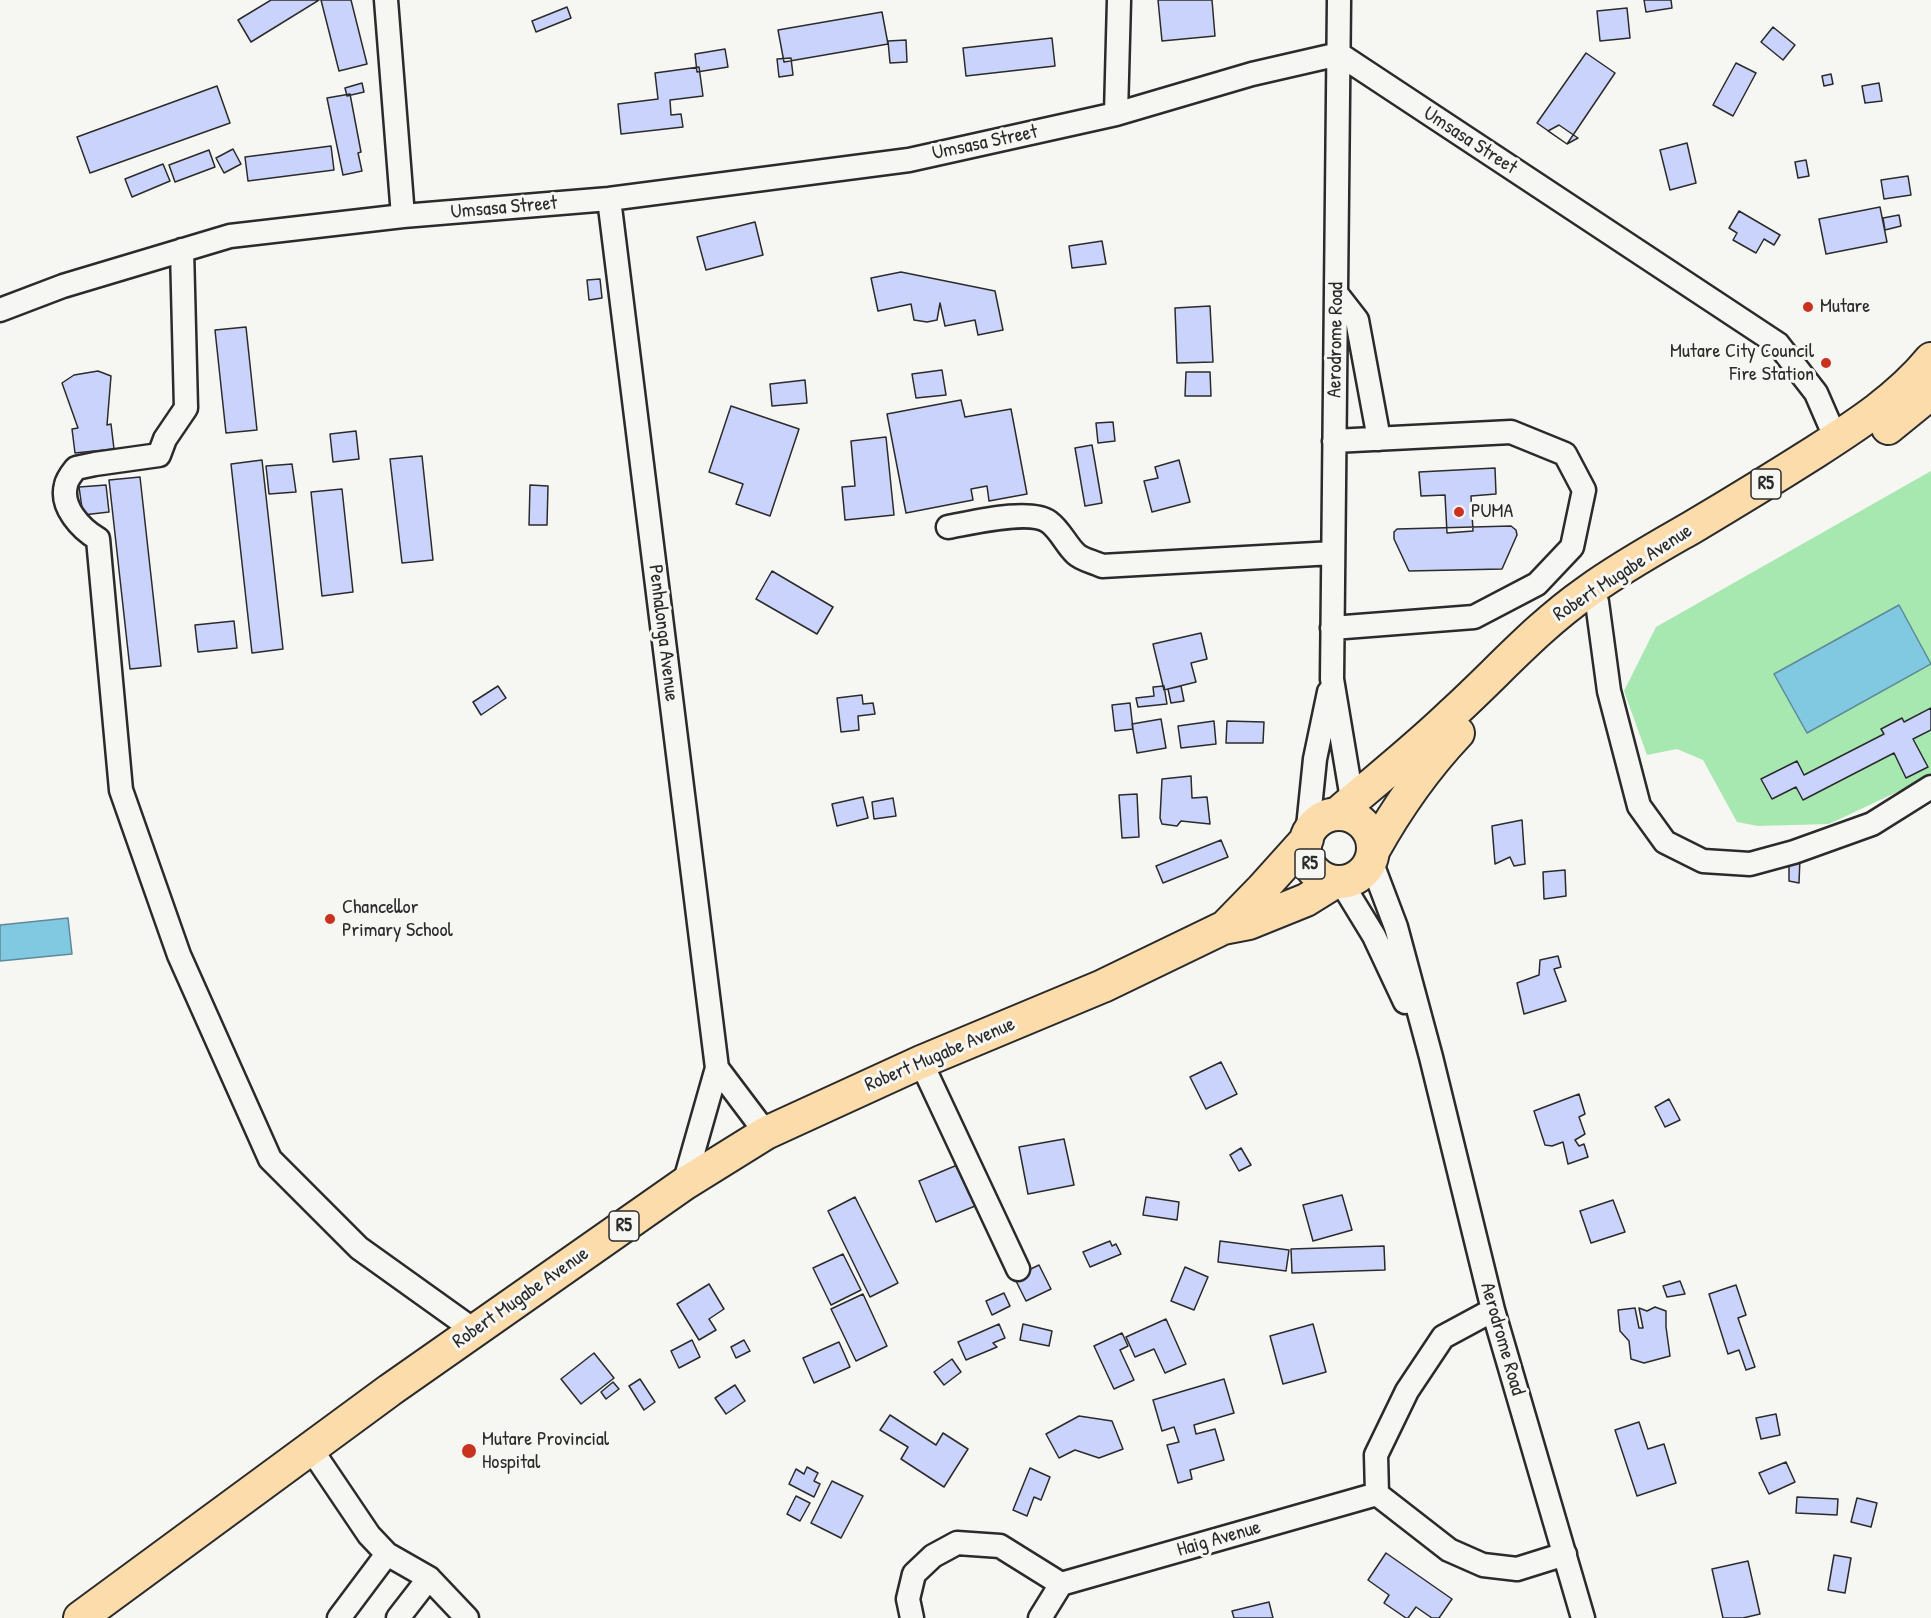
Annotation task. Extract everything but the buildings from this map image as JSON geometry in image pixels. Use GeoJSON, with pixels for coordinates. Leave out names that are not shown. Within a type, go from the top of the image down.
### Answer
{"type":"FeatureCollection","features":[{"type":"Feature","properties":{"kind":"highway","name":"Robert Mugabe Avenue"},"geometry":{"type":"LineString","coordinates":[[1348,811],[1455,712],[1521,645],[1564,609],[1628,564],[1760,488],[1836,439],[1882,407],[1931,359]]}},
{"type":"Feature","properties":{"kind":"highway","name":"Robert Mugabe Avenue"},"geometry":{"type":"LineString","coordinates":[[1372,856],[1411,789],[1444,748],[1535,656],[1597,602],[1639,574],[1846,456],[1924,402]]}},
{"type":"Feature","properties":{"kind":"highway","name":"R5"},"geometry":{"type":"LineString","coordinates":[[1348,811],[1322,819],[1316,824],[1307,838],[1308,861],[1324,878],[1338,882],[1359,876],[1372,856]]}},
{"type":"Feature","properties":{"kind":"highway"},"geometry":{"type":"LineString","coordinates":[[1348,811],[1369,832],[1373,842],[1372,856]]}},
{"type":"Feature","properties":{"kind":"highway","name":"Robert Mugabe Avenue"},"geometry":{"type":"LineString","coordinates":[[1223,928],[1262,889],[1307,838]]}},
{"type":"Feature","properties":{"kind":"highway","name":"Robert Mugabe Avenue"},"geometry":{"type":"LineString","coordinates":[[80,1618],[390,1390],[684,1184],[766,1133],[921,1062],[1102,986],[1223,928],[1274,913],[1306,900],[1338,882]]}},
{"type":"Feature","properties":{"kind":"street"},"geometry":{"type":"LineString","coordinates":[[386,0],[403,216]]}},
{"type":"Feature","properties":{"kind":"street"},"geometry":{"type":"LineString","coordinates":[[1116,114],[1119,0]]}},
{"type":"Feature","properties":{"kind":"street","name":"Aerodrome Road"},"geometry":{"type":"LineString","coordinates":[[1339,0],[1332,679],[1348,811]]}},
{"type":"Feature","properties":{"kind":"street","name":"Umsasa Street"},"geometry":{"type":"LineString","coordinates":[[0,310],[63,285],[230,236],[403,216],[609,199],[909,160],[1116,114],[1252,75],[1339,54],[1778,344],[1816,393],[1836,439]]}},
{"type":"Feature","properties":{"kind":"street","name":"Penhalonga Avenue"},"geometry":{"type":"LineString","coordinates":[[609,199],[717,1068],[684,1184]]}},
{"type":"Feature","properties":{"kind":"street"},"geometry":{"type":"LineString","coordinates":[[182,250],[186,408],[165,439],[159,455],[76,468],[66,482],[64,496],[72,515],[84,531],[98,539],[121,790],[180,955],[270,1159],[359,1248],[475,1331]]}},
{"type":"Feature","properties":{"kind":"street"},"geometry":{"type":"LineString","coordinates":[[1336,293],[1357,320],[1379,439]]}},
{"type":"Feature","properties":{"kind":"street"},"geometry":{"type":"LineString","coordinates":[[1332,628],[1474,617],[1537,584],[1572,547],[1584,490],[1565,454],[1511,432],[1334,441]]}},
{"type":"Feature","properties":{"kind":"street"},"geometry":{"type":"LineString","coordinates":[[948,527],[1014,516],[1048,520],[1065,537],[1077,555],[1102,566],[1333,553]]}},
{"type":"Feature","properties":{"kind":"street"},"geometry":{"type":"LineString","coordinates":[[1597,602],[1609,691],[1639,806],[1665,842],[1703,861],[1750,864],[1794,852],[1872,824],[1931,787]]}},
{"type":"Feature","properties":{"kind":"street","name":"Aerodrome Road"},"geometry":{"type":"LineString","coordinates":[[1307,838],[1315,759],[1332,679]]}},
{"type":"Feature","properties":{"kind":"street","name":"Aerodrome Road"},"geometry":{"type":"LineString","coordinates":[[1372,856],[1396,927],[1431,1057],[1493,1310],[1583,1618]]}},
{"type":"Feature","properties":{"kind":"street","name":"Aerodrome Road"},"geometry":{"type":"LineString","coordinates":[[1338,882],[1374,936],[1431,1057]]}},
{"type":"Feature","properties":{"kind":"street"},"geometry":{"type":"LineString","coordinates":[[921,1062],[1018,1269]]}},
{"type":"Feature","properties":{"kind":"street","name":"Penhalonga Avenue"},"geometry":{"type":"LineString","coordinates":[[717,1068],[766,1133]]}},
{"type":"Feature","properties":{"kind":"street"},"geometry":{"type":"LineString","coordinates":[[1493,1310],[1443,1337],[1407,1391],[1376,1455],[1377,1494],[1449,1550],[1483,1565],[1516,1569],[1565,1554]]}},
{"type":"Feature","properties":{"kind":"street"},"geometry":{"type":"LineString","coordinates":[[311,1449],[369,1536],[387,1554],[429,1578],[467,1618]]}},
{"type":"Feature","properties":{"kind":"street","name":"Haig Avenue"},"geometry":{"type":"LineString","coordinates":[[1061,1584],[1377,1494]]}},
{"type":"Feature","properties":{"kind":"street"},"geometry":{"type":"LineString","coordinates":[[912,1618],[908,1599],[914,1574],[933,1556],[957,1543],[1000,1546],[1061,1584],[1040,1618]]}},
{"type":"Feature","properties":{"kind":"street"},"geometry":{"type":"LineString","coordinates":[[339,1618],[387,1554]]}},
{"type":"Feature","properties":{"kind":"street"},"geometry":{"type":"LineString","coordinates":[[398,1618],[429,1578]]}},
{"type":"Feature","properties":{"kind":"green space"},"geometry":{"type":"Polygon","coordinates":[[[1931,471],[1931,776],[1829,824],[1758,826],[1737,822],[1703,760],[1677,749],[1647,755],[1624,691],[1656,627],[1931,471]]]}},
{"type":"Feature","properties":{"kind":"water"},"geometry":{"type":"Polygon","coordinates":[[[1899,605],[1931,664],[1807,733],[1774,674],[1899,605]]]}},
{"type":"Feature","properties":{"kind":"water"},"geometry":{"type":"Polygon","coordinates":[[[68,918],[72,954],[0,961],[0,925],[68,918]]]}},
{"type":"Feature","properties":{"kind":"place","name":"Mutare"},"geometry":{"type":"Point","coordinates":[1808,307]}},
{"type":"Feature","properties":{"kind":"place","name":"Mutare City Council Fire Station"},"geometry":{"type":"Point","coordinates":[1826,363]}},
{"type":"Feature","properties":{"kind":"place","name":"PUMA"},"geometry":{"type":"Point","coordinates":[1459,512]}},
{"type":"Feature","properties":{"kind":"place","name":"Chancellor Primary School"},"geometry":{"type":"Point","coordinates":[330,919]}},
{"type":"Feature","properties":{"kind":"place","name":"Mutare Provincial Hospital"},"geometry":{"type":"Point","coordinates":[469,1451]}}]}
